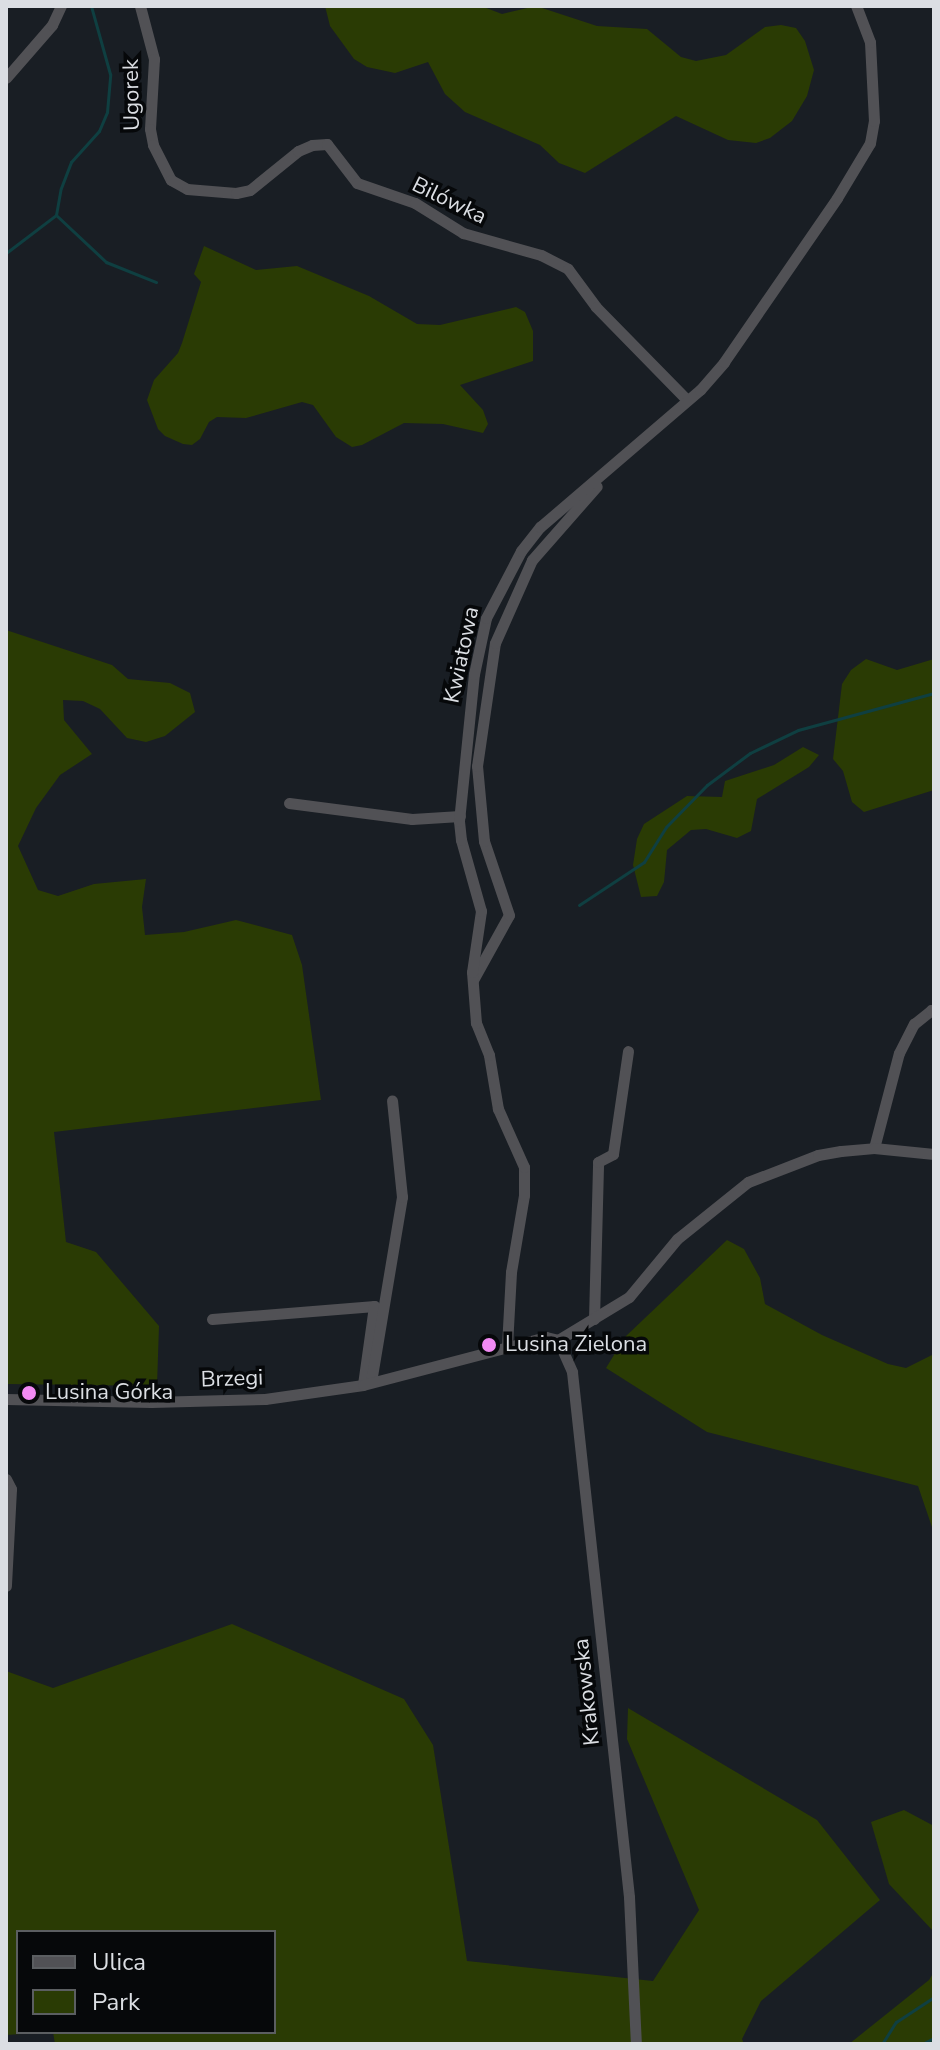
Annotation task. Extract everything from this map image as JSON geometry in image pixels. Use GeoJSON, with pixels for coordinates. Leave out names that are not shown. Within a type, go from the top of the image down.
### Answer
{"type":"FeatureCollection","features":[{"type":"Feature","properties":{"kind":"street"},"geometry":{"type":"LineString","coordinates":[[6,78],[52,25],[61,6]]}},
{"type":"Feature","properties":{"kind":"street","name":"Ugorek"},"geometry":{"type":"LineString","coordinates":[[140,6],[154,59],[150,129],[153,145],[171,180]]}},
{"type":"Feature","properties":{"kind":"street","name":"Kwiatowa"},"geometry":{"type":"LineString","coordinates":[[507,1346],[511,1272],[522,1208],[524,1167],[498,1109],[489,1055],[476,1023],[472,980],[481,911],[461,840],[460,816],[474,674],[486,618],[521,551],[540,527],[687,400],[724,362],[774,292],[870,143],[874,121],[870,42],[856,6]]}},
{"type":"Feature","properties":{"kind":"street","name":"Bilówka"},"geometry":{"type":"LineString","coordinates":[[171,180],[187,189],[236,193],[250,190],[298,151],[312,145],[327,144],[357,183],[415,203],[463,233],[541,255],[568,269],[596,307],[687,400]]}},
{"type":"Feature","properties":{"kind":"street"},"geometry":{"type":"LineString","coordinates":[[472,980],[509,915],[484,841],[477,766],[495,643],[532,560],[629,450]]}},
{"type":"Feature","properties":{"kind":"street"},"geometry":{"type":"LineString","coordinates":[[289,803],[412,819],[460,816]]}},
{"type":"Feature","properties":{"kind":"street"},"geometry":{"type":"LineString","coordinates":[[874,1148],[899,1053],[914,1024],[933,1011]]}},
{"type":"Feature","properties":{"kind":"street"},"geometry":{"type":"LineString","coordinates":[[594,1319],[598,1162],[613,1154],[628,1051]]}},
{"type":"Feature","properties":{"kind":"street"},"geometry":{"type":"LineString","coordinates":[[367,1384],[402,1197],[392,1101]]}},
{"type":"Feature","properties":{"kind":"street"},"geometry":{"type":"LineString","coordinates":[[558,1340],[629,1297],[677,1239],[748,1182],[818,1155],[874,1148],[934,1154]]}},
{"type":"Feature","properties":{"kind":"street"},"geometry":{"type":"LineString","coordinates":[[212,1319],[374,1306],[367,1384]]}},
{"type":"Feature","properties":{"kind":"street","name":"Brzegi"},"geometry":{"type":"LineString","coordinates":[[6,1399],[265,1399],[367,1384],[546,1337],[558,1340]]}},
{"type":"Feature","properties":{"kind":"street","name":"Krakowska"},"geometry":{"type":"LineString","coordinates":[[558,1340],[572,1372],[576,1401],[629,1897],[636,2044]]}},
{"type":"Feature","properties":{"kind":"street"},"geometry":{"type":"LineString","coordinates":[[6,1479],[11,1489],[6,1586]]}},
{"type":"Feature","properties":{"kind":"green space"},"geometry":{"type":"Polygon","coordinates":[[[325,6],[481,6],[502,14],[536,6],[597,26],[647,29],[681,57],[696,61],[726,55],[765,27],[781,25],[796,28],[805,41],[814,70],[807,96],[792,121],[770,138],[756,143],[728,140],[676,116],[585,173],[559,163],[540,145],[465,112],[445,94],[428,62],[395,73],[367,67],[354,59],[330,26],[325,6]]]}},
{"type":"Feature","properties":{"kind":"green space"},"geometry":{"type":"Polygon","coordinates":[[[204,246],[256,270],[297,266],[369,296],[417,324],[440,325],[516,307],[525,312],[533,331],[533,361],[460,385],[483,410],[488,424],[483,433],[443,424],[404,423],[352,447],[336,437],[313,405],[302,402],[246,418],[217,417],[209,422],[200,439],[192,445],[183,444],[165,436],[158,429],[147,400],[154,380],[178,353],[182,343],[201,282],[194,274],[204,246]]]}},
{"type":"Feature","properties":{"kind":"green space"},"geometry":{"type":"Polygon","coordinates":[[[6,630],[112,665],[128,679],[170,683],[190,693],[195,712],[165,736],[146,742],[127,738],[100,709],[83,701],[63,700],[64,720],[92,754],[60,775],[36,808],[18,846],[38,890],[58,896],[94,884],[146,879],[142,907],[145,935],[184,932],[236,920],[292,935],[302,965],[321,1100],[54,1132],[66,1242],[96,1252],[159,1326],[157,1386],[6,1384],[6,630]]]}},
{"type":"Feature","properties":{"kind":"green space"},"geometry":{"type":"Polygon","coordinates":[[[866,659],[897,670],[934,659],[934,790],[864,812],[852,802],[843,771],[833,759],[842,684],[851,670],[866,659]]]}},
{"type":"Feature","properties":{"kind":"green space"},"geometry":{"type":"Polygon","coordinates":[[[803,747],[819,755],[809,767],[757,799],[751,831],[737,838],[706,829],[691,830],[667,850],[664,882],[657,896],[641,897],[633,865],[637,839],[644,824],[687,796],[722,797],[725,781],[774,765],[803,747]]]}},
{"type":"Feature","properties":{"kind":"green space"},"geometry":{"type":"Polygon","coordinates":[[[727,1240],[744,1249],[760,1278],[765,1304],[822,1335],[888,1364],[906,1368],[934,1354],[934,1533],[918,1486],[707,1432],[606,1368],[625,1337],[727,1240]]]}},
{"type":"Feature","properties":{"kind":"green space"},"geometry":{"type":"Polygon","coordinates":[[[232,1624],[404,1699],[433,1745],[467,1961],[653,1981],[699,1910],[627,1739],[628,1708],[817,1820],[880,1900],[761,2001],[742,2039],[744,2044],[55,2044],[53,2034],[276,2034],[276,1930],[16,1930],[16,2034],[22,2034],[6,2035],[6,1671],[53,1688],[232,1624]]]}},
{"type":"Feature","properties":{"kind":"green space"},"geometry":{"type":"Polygon","coordinates":[[[904,1810],[934,1826],[934,1932],[889,1884],[871,1822],[904,1810]]]}},
{"type":"Feature","properties":{"kind":"green space"},"geometry":{"type":"Polygon","coordinates":[[[934,1972],[934,2044],[849,2044],[929,1980],[934,1972]]]}},
{"type":"Feature","properties":{"kind":"waterway"},"geometry":{"type":"LineString","coordinates":[[6,253],[56,215],[61,188],[71,162],[99,131],[107,112],[110,74],[91,6]]}},
{"type":"Feature","properties":{"kind":"waterway"},"geometry":{"type":"LineString","coordinates":[[56,215],[106,262],[156,282]]}},
{"type":"Feature","properties":{"kind":"waterway"},"geometry":{"type":"LineString","coordinates":[[579,905],[644,862],[666,827],[707,785],[750,753],[798,730],[934,693]]}},
{"type":"Feature","properties":{"kind":"waterway"},"geometry":{"type":"LineString","coordinates":[[882,2044],[896,2022],[934,1997]]}},
{"type":"Feature","properties":{"kind":"waterway"},"geometry":{"type":"LineString","coordinates":[[922,2044],[934,2038]]}},
{"type":"Feature","properties":{"kind":"place","name":"Lusina Zielona"},"geometry":{"type":"Point","coordinates":[489,1345]}},
{"type":"Feature","properties":{"kind":"place","name":"Lusina Górka"},"geometry":{"type":"Point","coordinates":[29,1393]}}]}
